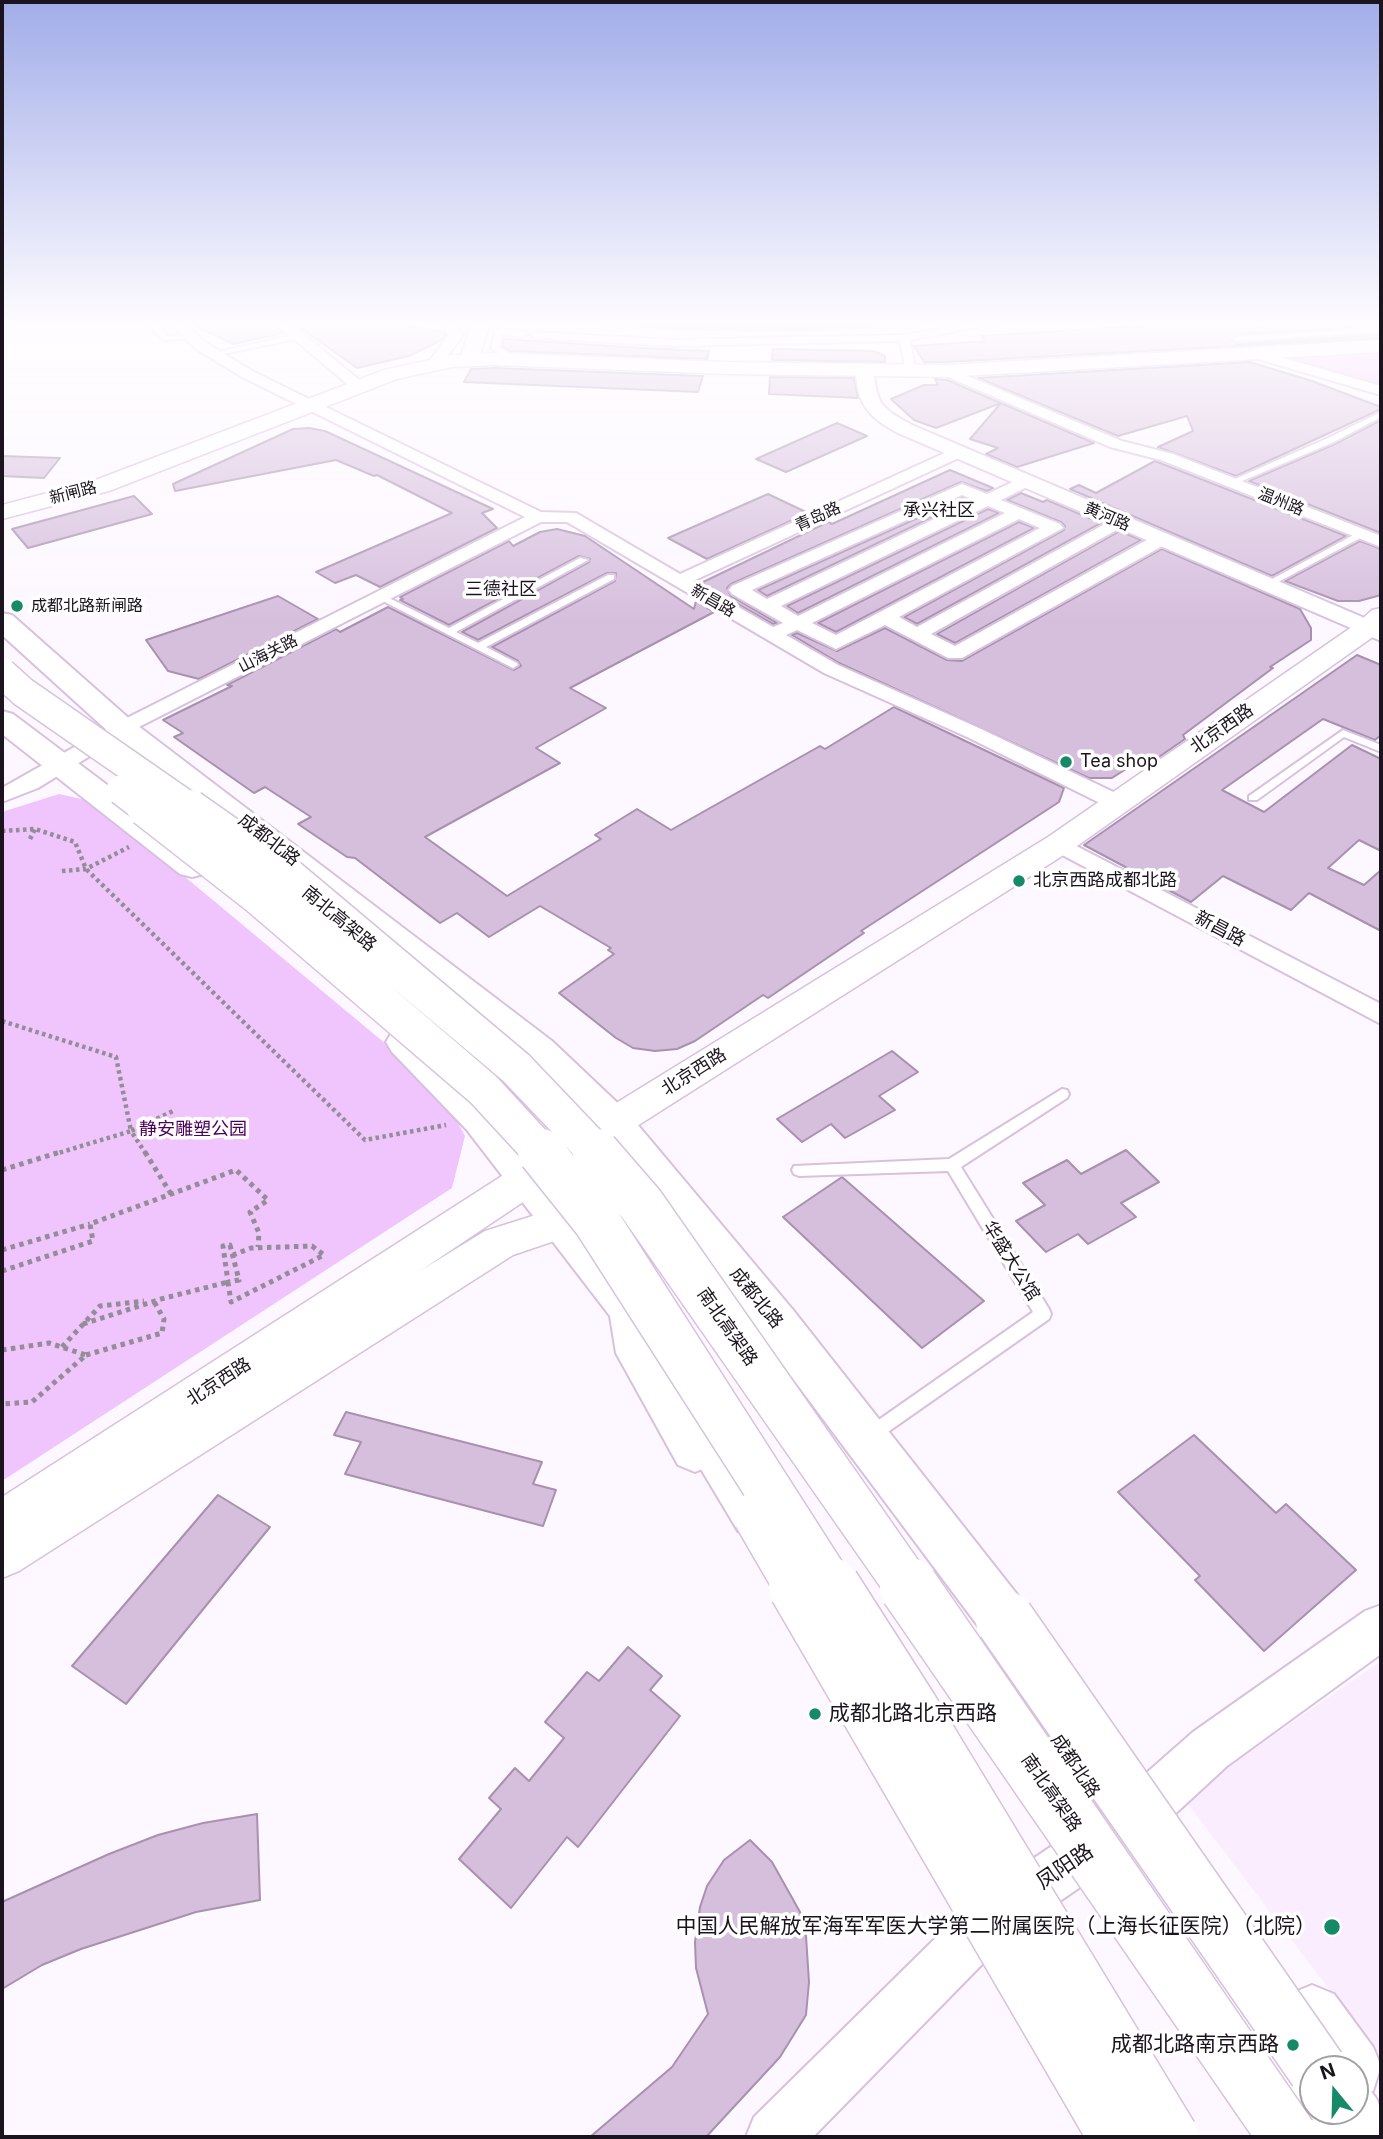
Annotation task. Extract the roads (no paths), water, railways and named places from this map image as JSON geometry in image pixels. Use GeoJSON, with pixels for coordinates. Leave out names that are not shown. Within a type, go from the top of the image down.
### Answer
{"type":"FeatureCollection","features":[{"type":"Feature","properties":{"kind":"main road","name":"新闸路"},"geometry":{"type":"LineString","coordinates":[[2,512],[101,486],[264,423]]}},
{"type":"Feature","properties":{"kind":"main road","name":"成都北路"},"geometry":{"type":"LineString","coordinates":[[2,621],[122,728],[539,1051],[613,1123],[777,1323],[1137,1816],[1221,1984],[1331,2137]]}},
{"type":"Feature","properties":{"kind":"main road","name":"北京西路"},"geometry":{"type":"LineString","coordinates":[[2,1522],[414,1256],[613,1123],[1059,844],[1116,802],[1377,626]]}},
{"type":"Feature","properties":{"kind":"main road","name":"南北高架路"},"geometry":{"type":"LineString","coordinates":[[2,673],[23,692],[290,878],[516,1068],[578,1131],[640,1204],[670,1245],[1288,2137]]}},
{"type":"Feature","properties":{"kind":"main road","name":"南北高架路"},"geometry":{"type":"LineString","coordinates":[[2,695],[39,728],[259,897],[484,1090],[543,1154],[597,1222],[657,1313],[909,1709],[1169,2137]]}},
{"type":"Feature","properties":{"kind":"main road"},"geometry":{"type":"LineString","coordinates":[[2,720],[241,903],[414,1049],[481,1119],[529,1177],[632,1312],[756,1515],[1118,2137]]}},
{"type":"Feature","properties":{"kind":"main road"},"geometry":{"type":"LineString","coordinates":[[2,1555],[499,1243],[564,1222]]}},
{"type":"Feature","properties":{"kind":"main road"},"geometry":{"type":"LineString","coordinates":[[632,1312],[639,1353],[993,1919],[1147,2137]]}},
{"type":"Feature","properties":{"kind":"main road"},"geometry":{"type":"LineString","coordinates":[[777,1323],[957,1520],[1137,1816],[1298,1996],[1341,2055]]}},
{"type":"Feature","properties":{"kind":"main road"},"geometry":{"type":"LineString","coordinates":[[777,1323],[1004,1620],[1307,2055]]}},
{"type":"Feature","properties":{"kind":"main road"},"geometry":{"type":"LineString","coordinates":[[993,1919],[1091,2137]]}},
{"type":"Feature","properties":{"kind":"main road"},"geometry":{"type":"LineString","coordinates":[[1221,1984],[1298,1996]]}},
{"type":"Feature","properties":{"kind":"main road"},"geometry":{"type":"LineString","coordinates":[[1369,2093],[1381,2110]]}},
{"type":"Feature","properties":{"kind":"street","name":"新昌路"},"geometry":{"type":"LineString","coordinates":[[346,423],[538,517],[570,517],[639,563],[679,581],[810,657],[1116,802]]}},
{"type":"Feature","properties":{"kind":"street","name":"黄河路"},"geometry":{"type":"LineString","coordinates":[[894,423],[957,453],[1266,585],[1377,626]]}},
{"type":"Feature","properties":{"kind":"street","name":"温州路"},"geometry":{"type":"LineString","coordinates":[[1067,423],[1116,444],[1167,457],[1381,542]]}},
{"type":"Feature","properties":{"kind":"street","name":"青岛路"},"geometry":{"type":"LineString","coordinates":[[679,581],[957,453]]}},
{"type":"Feature","properties":{"kind":"street"},"geometry":{"type":"LineString","coordinates":[[766,606],[1025,482]]}},
{"type":"Feature","properties":{"kind":"street"},"geometry":{"type":"LineString","coordinates":[[836,643],[738,590],[962,489],[1124,559]]}},
{"type":"Feature","properties":{"kind":"street"},"geometry":{"type":"LineString","coordinates":[[771,635],[1019,513]]}},
{"type":"Feature","properties":{"kind":"street","name":"山海关路"},"geometry":{"type":"LineString","coordinates":[[2,796],[122,728],[538,517]]}},
{"type":"Feature","properties":{"kind":"street"},"geometry":{"type":"LineString","coordinates":[[917,634],[1120,523]]}},
{"type":"Feature","properties":{"kind":"street"},"geometry":{"type":"LineString","coordinates":[[810,657],[1054,528]]}},
{"type":"Feature","properties":{"kind":"street"},"geometry":{"type":"LineString","coordinates":[[857,536],[915,564]]}},
{"type":"Feature","properties":{"kind":"street"},"geometry":{"type":"LineString","coordinates":[[884,617],[955,654],[1160,540]]}},
{"type":"Feature","properties":{"kind":"street","name":"新昌路"},"geometry":{"type":"LineString","coordinates":[[1059,844],[1381,1015]]}},
{"type":"Feature","properties":{"kind":"street","name":"凤阳路"},"geometry":{"type":"LineString","coordinates":[[774,2137],[993,1919],[1137,1816],[1210,1749],[1381,1627]]}},
{"type":"Feature","properties":{"kind":"lane"},"geometry":{"type":"LineString","coordinates":[[1232,482],[1331,440],[1364,423]]}},
{"type":"Feature","properties":{"kind":"lane"},"geometry":{"type":"LineString","coordinates":[[1266,585],[1361,534]]}},
{"type":"Feature","properties":{"kind":"lane"},"geometry":{"type":"LineString","coordinates":[[449,632],[583,560]]}},
{"type":"Feature","properties":{"kind":"lane"},"geometry":{"type":"LineString","coordinates":[[478,647],[611,577]]}},
{"type":"Feature","properties":{"kind":"lane"},"geometry":{"type":"LineString","coordinates":[[380,597],[513,665]]}},
{"type":"Feature","properties":{"kind":"lane"},"geometry":{"type":"LineString","coordinates":[[1253,798],[1343,733],[1381,749]]}},
{"type":"Feature","properties":{"kind":"lane"},"geometry":{"type":"LineString","coordinates":[[799,1170],[952,1165],[1062,1094]]}},
{"type":"Feature","properties":{"kind":"lane","name":"华盛大公馆"},"geometry":{"type":"LineString","coordinates":[[876,1431],[1043,1314],[952,1165]]}},
{"type":"Feature","properties":{"kind":"place","name":"成都北路新闸路"},"geometry":{"type":"Point","coordinates":[17,606]}},
{"type":"Feature","properties":{"kind":"place","name":"Tea shop"},"geometry":{"type":"Point","coordinates":[1066,762]}},
{"type":"Feature","properties":{"kind":"place","name":"北京西路成都北路"},"geometry":{"type":"Point","coordinates":[1019,881]}},
{"type":"Feature","properties":{"kind":"place","name":"成都北路北京西路"},"geometry":{"type":"Point","coordinates":[815,1714]}},
{"type":"Feature","properties":{"kind":"place","name":"中国人民解放军海军军医大学第二附属医院（上海长征医院）（北院）"},"geometry":{"type":"Point","coordinates":[1332,1927]}},
{"type":"Feature","properties":{"kind":"place","name":"成都北路南京西路"},"geometry":{"type":"Point","coordinates":[1293,2045]}},
{"type":"Feature","properties":{"kind":"district","name":"承兴社区"},"geometry":{"type":"Point","coordinates":[939,511]}},
{"type":"Feature","properties":{"kind":"district","name":"三德社区"},"geometry":{"type":"Point","coordinates":[501,590]}},
{"type":"Feature","properties":{"kind":"park label","name":"静安雕塑公园"},"geometry":{"type":"Point","coordinates":[193,1130]}}]}
